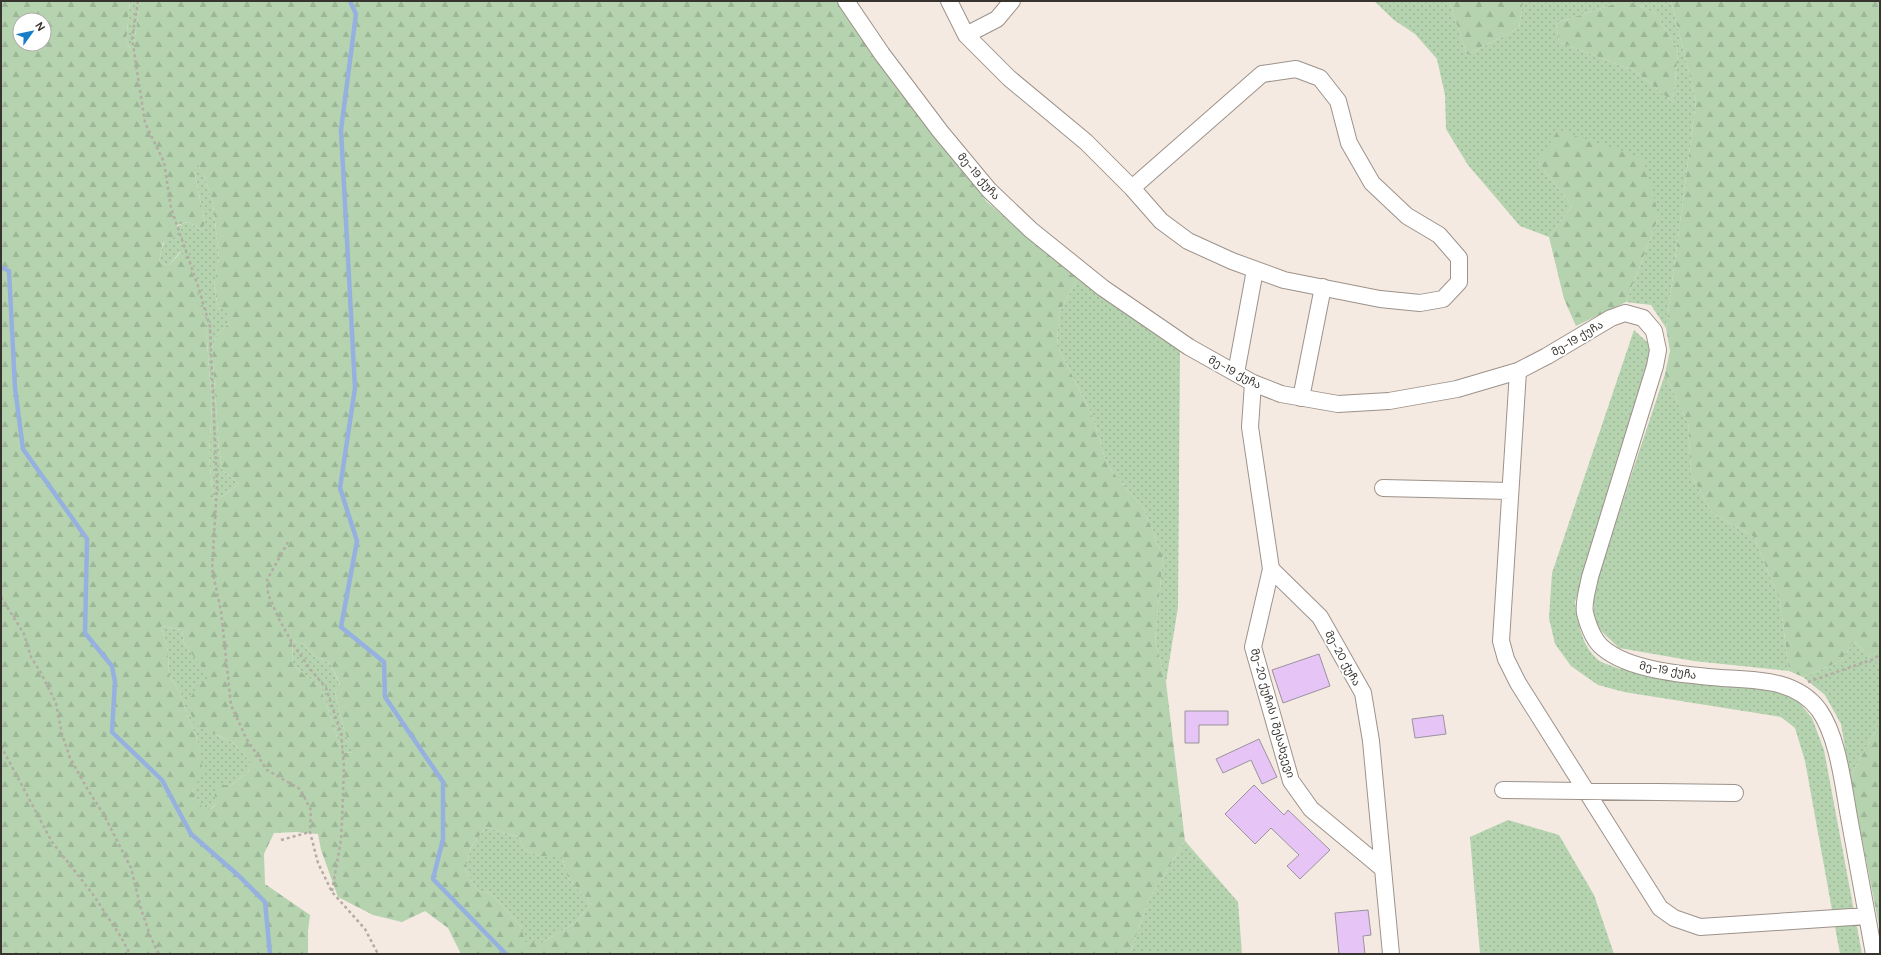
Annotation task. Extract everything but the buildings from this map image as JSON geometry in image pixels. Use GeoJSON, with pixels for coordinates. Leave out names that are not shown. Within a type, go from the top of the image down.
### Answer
{"type":"FeatureCollection","features":[{"type":"Feature","properties":{"kind":"street","name":"მე-19 ქუჩა"},"geometry":{"type":"LineString","coordinates":[[846,1],[882,54],[940,131],[989,190],[1031,230],[1103,288],[1190,347],[1253,383],[1280,394],[1338,404],[1389,400],[1457,388],[1518,371],[1547,356],[1611,318],[1625,314],[1642,318],[1654,331],[1658,350],[1655,366],[1590,577],[1585,612],[1591,632],[1602,647],[1615,656],[1640,667],[1711,677],[1777,682],[1792,687],[1805,696],[1818,709],[1834,742],[1874,954]]}},
{"type":"Feature","properties":{"kind":"street"},"geometry":{"type":"LineString","coordinates":[[949,1],[966,35],[1009,78],[1086,142],[1132,188],[1160,221],[1188,241],[1255,270],[1284,280],[1380,298],[1420,303],[1443,299],[1459,282],[1459,258],[1439,236],[1407,216],[1372,183],[1349,144],[1338,101],[1320,78],[1296,69],[1262,74],[1132,188]]}},
{"type":"Feature","properties":{"kind":"street"},"geometry":{"type":"LineString","coordinates":[[966,35],[997,19],[1012,1]]}},
{"type":"Feature","properties":{"kind":"street"},"geometry":{"type":"LineString","coordinates":[[1236,373],[1255,270]]}},
{"type":"Feature","properties":{"kind":"street"},"geometry":{"type":"LineString","coordinates":[[1301,398],[1323,288]]}},
{"type":"Feature","properties":{"kind":"street"},"geometry":{"type":"LineString","coordinates":[[1518,371],[1501,640],[1506,659],[1518,683],[1660,908],[1674,918],[1700,927],[1867,916]]}},
{"type":"Feature","properties":{"kind":"street"},"geometry":{"type":"LineString","coordinates":[[1253,383],[1250,427],[1271,569]]}},
{"type":"Feature","properties":{"kind":"street"},"geometry":{"type":"LineString","coordinates":[[1383,488],[1510,492]]}},
{"type":"Feature","properties":{"kind":"street","name":"მე-20 ქუჩის I შესახვევი"},"geometry":{"type":"LineString","coordinates":[[1271,569],[1253,647],[1291,781],[1311,809],[1382,868]]}},
{"type":"Feature","properties":{"kind":"street","name":"მე-20 ქუჩა"},"geometry":{"type":"LineString","coordinates":[[1271,569],[1320,617],[1363,693],[1371,741],[1391,954]]}},
{"type":"Feature","properties":{"kind":"street"},"geometry":{"type":"LineString","coordinates":[[1503,790],[1735,793]]}},
{"type":"Feature","properties":{"kind":"path"},"geometry":{"type":"LineString","coordinates":[[138,1],[132,38],[145,123],[164,162],[171,208],[198,286],[210,327],[217,486],[212,570],[221,611],[231,705],[246,738],[267,770],[300,789],[311,810],[310,832],[318,863],[332,892],[365,929],[378,954]]}},
{"type":"Feature","properties":{"kind":"path"},"geometry":{"type":"LineString","coordinates":[[288,542],[267,580],[268,594],[279,619],[294,646],[326,688],[341,733],[344,767],[341,840],[332,892]]}},
{"type":"Feature","properties":{"kind":"path"},"geometry":{"type":"LineString","coordinates":[[1,597],[24,634],[31,658],[42,673],[56,703],[62,734],[70,758],[104,815],[131,868],[151,938],[159,954]]}},
{"type":"Feature","properties":{"kind":"path"},"geometry":{"type":"LineString","coordinates":[[1792,687],[1874,659],[1880,654]]}},
{"type":"Feature","properties":{"kind":"path"},"geometry":{"type":"LineString","coordinates":[[1,746],[52,842],[92,893],[121,937],[130,954]]}},
{"type":"Feature","properties":{"kind":"path"},"geometry":{"type":"LineString","coordinates":[[281,840],[310,832]]}},
{"type":"Feature","properties":{"kind":"green space"},"geometry":{"type":"Polygon","coordinates":[[[1,1],[130,1],[126,43],[133,51],[140,1],[837,1],[987,202],[1078,278],[1059,313],[1057,345],[1092,415],[1107,465],[1144,509],[1163,557],[1155,640],[1166,682],[1185,841],[1149,899],[1130,954],[461,954],[448,928],[425,911],[402,922],[373,915],[338,897],[321,850],[318,834],[296,832],[274,833],[264,854],[265,884],[310,915],[308,954],[1,954],[1,1]],[[197,164],[194,170],[205,223],[202,230],[188,222],[177,225],[177,236],[163,243],[159,261],[168,266],[181,252],[192,271],[206,329],[212,404],[209,456],[213,498],[221,497],[239,484],[223,471],[219,450],[212,348],[217,335],[229,323],[229,311],[218,308],[214,284],[219,258],[213,204],[205,177],[197,164]],[[161,626],[168,651],[169,675],[180,692],[187,716],[197,738],[203,772],[192,791],[206,814],[215,805],[215,783],[230,786],[248,772],[251,762],[232,742],[195,725],[187,703],[199,684],[209,677],[184,643],[182,630],[161,626]],[[292,641],[293,665],[321,688],[342,752],[353,753],[343,726],[335,692],[340,684],[330,663],[314,656],[304,644],[292,641]],[[486,827],[471,847],[465,870],[478,891],[491,893],[521,926],[525,942],[543,942],[576,922],[591,904],[568,878],[562,856],[539,856],[524,849],[518,837],[486,827]]]}},
{"type":"Feature","properties":{"kind":"green space"},"geometry":{"type":"Polygon","coordinates":[[[130,1],[140,1],[133,51],[126,43],[130,1]]]}},
{"type":"Feature","properties":{"kind":"green space"},"geometry":{"type":"Polygon","coordinates":[[[1374,1],[1449,1],[1467,55],[1519,28],[1523,1],[1623,1],[1556,23],[1559,42],[1635,71],[1673,102],[1678,50],[1656,14],[1629,1],[1671,1],[1696,101],[1666,328],[1651,305],[1626,302],[1659,216],[1538,162],[1572,206],[1549,237],[1520,226],[1468,165],[1446,129],[1445,95],[1437,59],[1415,34],[1394,20],[1374,1]]]}},
{"type":"Feature","properties":{"kind":"green space"},"geometry":{"type":"Polygon","coordinates":[[[1449,1],[1523,1],[1519,28],[1467,55],[1449,1]]]}},
{"type":"Feature","properties":{"kind":"green space"},"geometry":{"type":"Polygon","coordinates":[[[1623,1],[1629,1],[1656,14],[1678,50],[1673,102],[1635,71],[1559,42],[1556,23],[1623,1]]]}},
{"type":"Feature","properties":{"kind":"green space"},"geometry":{"type":"Polygon","coordinates":[[[1671,1],[1880,1],[1880,668],[1854,641],[1841,661],[1803,677],[1789,671],[1780,601],[1754,537],[1712,513],[1691,475],[1688,423],[1665,374],[1670,351],[1666,328],[1696,101],[1671,1]]]}},
{"type":"Feature","properties":{"kind":"green space"},"geometry":{"type":"Polygon","coordinates":[[[1558,130],[1643,159],[1659,216],[1626,302],[1576,326],[1564,299],[1549,237],[1572,206],[1538,162],[1558,130]]]}},
{"type":"Feature","properties":{"kind":"green space"},"geometry":{"type":"Polygon","coordinates":[[[197,163],[205,177],[213,204],[219,258],[214,285],[218,308],[229,310],[229,323],[217,335],[212,348],[219,450],[223,471],[239,484],[221,497],[213,498],[209,456],[212,404],[206,329],[180,252],[168,266],[159,261],[162,248],[171,232],[181,224],[188,222],[202,230],[205,223],[194,170],[197,163]]]}},
{"type":"Feature","properties":{"kind":"green space"},"geometry":{"type":"Polygon","coordinates":[[[1078,278],[1180,350],[1178,607],[1166,682],[1155,640],[1163,557],[1144,509],[1107,465],[1092,415],[1057,345],[1059,313],[1078,278]]]}},
{"type":"Feature","properties":{"kind":"green space"},"geometry":{"type":"Polygon","coordinates":[[[1634,330],[1648,343],[1651,361],[1575,602],[1581,632],[1587,647],[1599,661],[1620,669],[1774,690],[1797,700],[1812,718],[1824,750],[1862,954],[1840,954],[1805,761],[1795,728],[1781,717],[1624,692],[1598,685],[1571,666],[1555,644],[1549,618],[1552,573],[1634,330]]]}},
{"type":"Feature","properties":{"kind":"green space"},"geometry":{"type":"Polygon","coordinates":[[[1665,374],[1688,423],[1691,475],[1712,513],[1754,537],[1780,601],[1789,671],[1694,661],[1619,648],[1599,629],[1594,615],[1594,587],[1665,374]]]}},
{"type":"Feature","properties":{"kind":"green space"},"geometry":{"type":"Polygon","coordinates":[[[161,626],[182,630],[184,643],[210,677],[199,684],[214,734],[232,742],[251,762],[248,772],[230,786],[206,815],[192,791],[202,772],[197,738],[187,716],[180,692],[169,675],[168,651],[161,626]]]}},
{"type":"Feature","properties":{"kind":"green space"},"geometry":{"type":"Polygon","coordinates":[[[292,641],[304,644],[314,656],[330,663],[340,685],[335,692],[343,726],[354,753],[342,752],[321,688],[293,665],[292,641]]]}},
{"type":"Feature","properties":{"kind":"green space"},"geometry":{"type":"Polygon","coordinates":[[[1854,641],[1880,668],[1880,721],[1850,778],[1841,724],[1825,695],[1803,677],[1841,661],[1854,641]]]}},
{"type":"Feature","properties":{"kind":"green space"},"geometry":{"type":"Polygon","coordinates":[[[1880,721],[1880,931],[1850,778],[1880,721]]]}},
{"type":"Feature","properties":{"kind":"green space"},"geometry":{"type":"Polygon","coordinates":[[[1508,820],[1559,835],[1594,895],[1614,954],[1480,954],[1470,837],[1508,820]]]}},
{"type":"Feature","properties":{"kind":"green space"},"geometry":{"type":"Polygon","coordinates":[[[486,827],[518,837],[524,849],[539,856],[562,856],[568,878],[591,904],[576,922],[543,942],[524,942],[521,926],[491,893],[478,891],[465,870],[471,847],[486,827]]]}},
{"type":"Feature","properties":{"kind":"green space"},"geometry":{"type":"Polygon","coordinates":[[[1185,841],[1238,902],[1242,954],[1130,954],[1149,899],[1185,841]]]}},
{"type":"Feature","properties":{"kind":"waterway"},"geometry":{"type":"LineString","coordinates":[[350,1],[356,14],[341,130],[355,388],[340,488],[357,541],[341,627],[384,662],[385,697],[443,782],[443,839],[433,879],[506,954]]}},
{"type":"Feature","properties":{"kind":"waterway"},"geometry":{"type":"LineString","coordinates":[[1,267],[9,271],[15,388],[23,449],[87,539],[85,633],[112,666],[115,682],[112,732],[162,780],[191,834],[239,876],[265,902],[270,954]]}}]}
